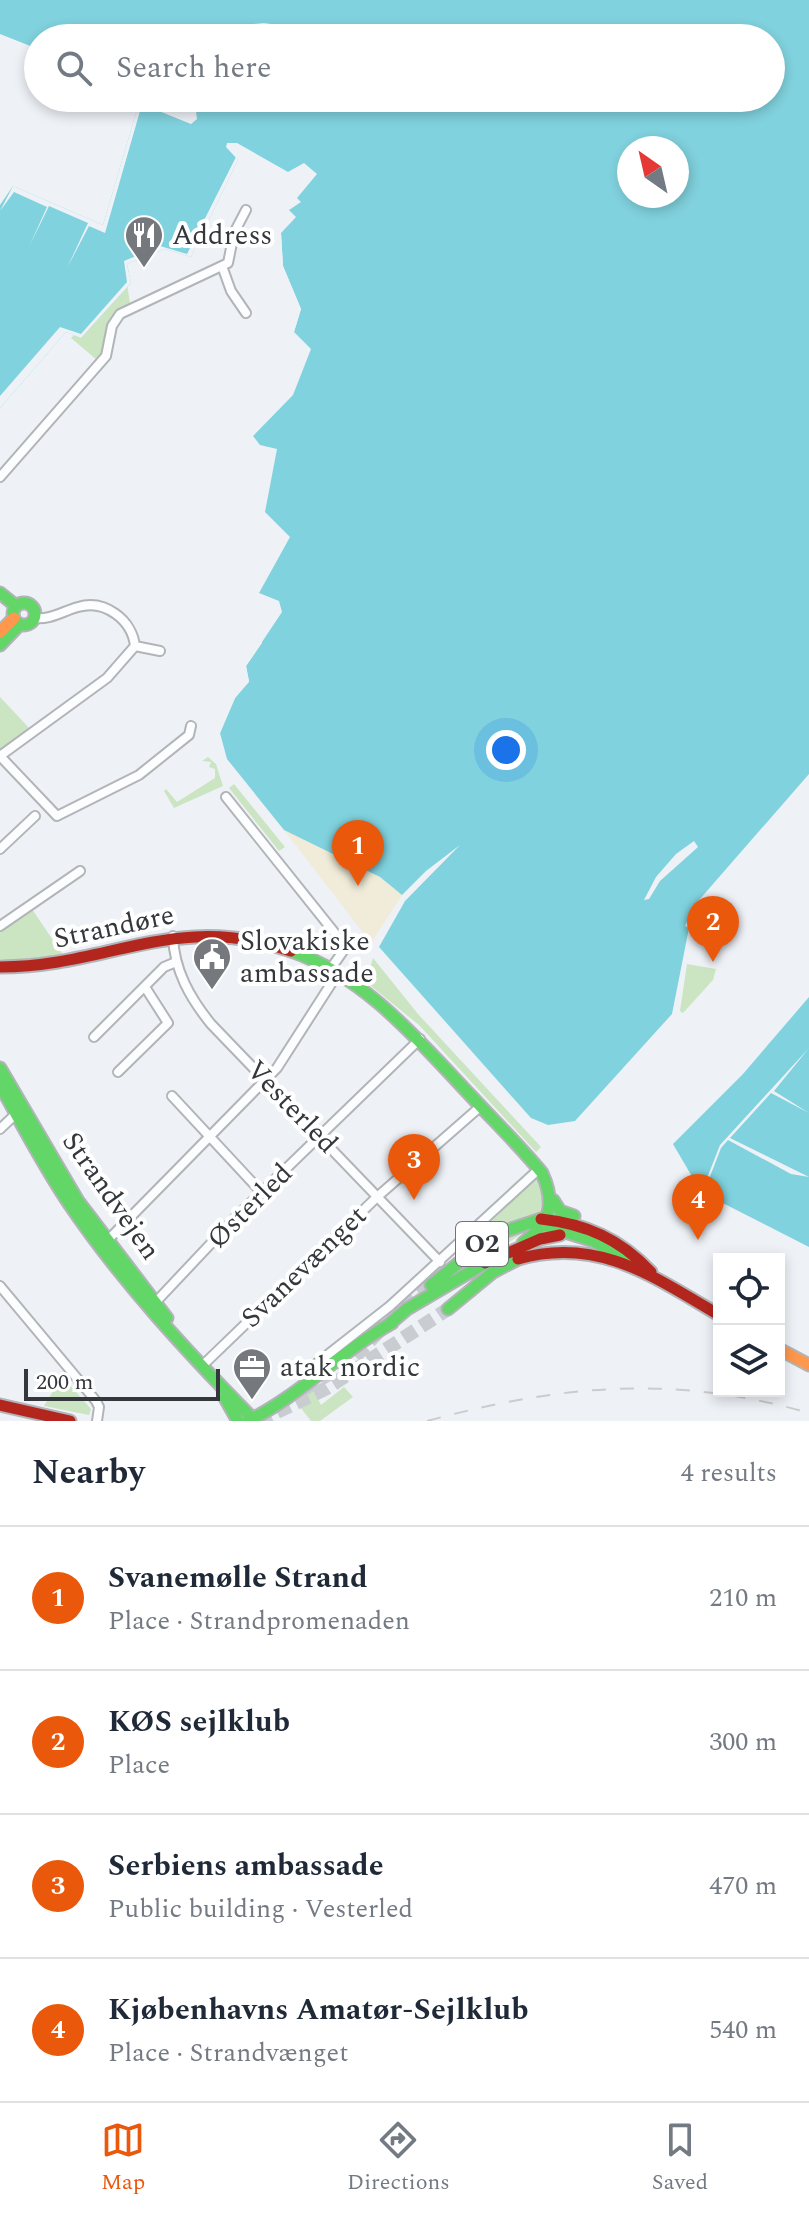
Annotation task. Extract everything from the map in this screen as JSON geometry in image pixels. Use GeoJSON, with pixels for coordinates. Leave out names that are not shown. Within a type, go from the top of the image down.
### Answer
{"type":"FeatureCollection","features":[{"type":"Feature","properties":{"kind":"main road"},"geometry":{"type":"LineString","coordinates":[[0,593],[17,616],[34,618],[35,611],[29,604],[17,616],[0,632]]}},
{"type":"Feature","properties":{"kind":"main road"},"geometry":{"type":"LineString","coordinates":[[0,645],[17,616]]}},
{"type":"Feature","properties":{"kind":"main road","name":"Strandøre"},"geometry":{"type":"LineString","coordinates":[[0,967],[45,966],[133,942],[173,936],[235,937],[285,949],[333,970],[377,998],[420,1039],[539,1169],[553,1200]]}},
{"type":"Feature","properties":{"kind":"main road","name":"Strandvejen"},"geometry":{"type":"LineString","coordinates":[[0,1068],[61,1191],[217,1384],[252,1420]]}},
{"type":"Feature","properties":{"kind":"main road","name":"Strandvejen"},"geometry":{"type":"LineString","coordinates":[[0,1085],[20,1111]]}},
{"type":"Feature","properties":{"kind":"main road"},"geometry":{"type":"LineString","coordinates":[[542,1222],[547,1182]]}},
{"type":"Feature","properties":{"kind":"main road"},"geometry":{"type":"LineString","coordinates":[[485,1263],[522,1243],[542,1222],[553,1200]]}},
{"type":"Feature","properties":{"kind":"main road"},"geometry":{"type":"LineString","coordinates":[[553,1200],[560,1211],[595,1227]]}},
{"type":"Feature","properties":{"kind":"main road"},"geometry":{"type":"LineString","coordinates":[[542,1222],[603,1245]]}},
{"type":"Feature","properties":{"kind":"main road","name":"O2"},"geometry":{"type":"LineString","coordinates":[[431,1291],[494,1235],[542,1222],[595,1227],[603,1245],[631,1266],[656,1278]]}},
{"type":"Feature","properties":{"kind":"main road"},"geometry":{"type":"LineString","coordinates":[[252,1420],[387,1326],[431,1291],[540,1239],[568,1234]]}},
{"type":"Feature","properties":{"kind":"main road","name":"O2"},"geometry":{"type":"LineString","coordinates":[[448,1309],[493,1272],[518,1259],[560,1249],[603,1245],[713,1311]]}},
{"type":"Feature","properties":{"kind":"main road"},"geometry":{"type":"LineString","coordinates":[[785,1352],[809,1365]]}},
{"type":"Feature","properties":{"kind":"main road","name":"Strandvejen"},"geometry":{"type":"LineString","coordinates":[[217,1384],[238,1421]]}},
{"type":"Feature","properties":{"kind":"main road"},"geometry":{"type":"LineString","coordinates":[[0,1405],[70,1421]]}},
{"type":"Feature","properties":{"kind":"street"},"geometry":{"type":"LineString","coordinates":[[0,477],[106,356],[112,326],[120,314],[222,266],[232,256],[234,233],[246,210]]}},
{"type":"Feature","properties":{"kind":"street"},"geometry":{"type":"LineString","coordinates":[[222,266],[235,299],[246,313]]}},
{"type":"Feature","properties":{"kind":"street"},"geometry":{"type":"LineString","coordinates":[[34,618],[46,619],[84,605],[97,606],[120,616],[130,630],[135,646]]}},
{"type":"Feature","properties":{"kind":"street"},"geometry":{"type":"LineString","coordinates":[[135,646],[160,651]]}},
{"type":"Feature","properties":{"kind":"street"},"geometry":{"type":"LineString","coordinates":[[135,646],[107,678],[0,756],[57,816],[139,775],[189,735],[191,726]]}},
{"type":"Feature","properties":{"kind":"street"},"geometry":{"type":"LineString","coordinates":[[105,1243],[266,1079],[346,947],[226,797]]}},
{"type":"Feature","properties":{"kind":"street"},"geometry":{"type":"LineString","coordinates":[[0,849],[35,816]]}},
{"type":"Feature","properties":{"kind":"street"},"geometry":{"type":"LineString","coordinates":[[0,926],[80,871]]}},
{"type":"Feature","properties":{"kind":"street","name":"Vesterled"},"geometry":{"type":"LineString","coordinates":[[173,936],[176,962],[202,1012],[440,1262]]}},
{"type":"Feature","properties":{"kind":"street"},"geometry":{"type":"LineString","coordinates":[[94,1037],[164,967],[176,962]]}},
{"type":"Feature","properties":{"kind":"street"},"geometry":{"type":"LineString","coordinates":[[118,1072],[168,1023],[145,987]]}},
{"type":"Feature","properties":{"kind":"street","name":"Østerled"},"geometry":{"type":"LineString","coordinates":[[153,1304],[420,1039]]}},
{"type":"Feature","properties":{"kind":"street"},"geometry":{"type":"LineString","coordinates":[[172,1096],[263,1194]]}},
{"type":"Feature","properties":{"kind":"street","name":"Svanevænget"},"geometry":{"type":"LineString","coordinates":[[202,1366],[377,1197],[481,1106]]}},
{"type":"Feature","properties":{"kind":"street"},"geometry":{"type":"LineString","coordinates":[[0,1129],[20,1111]]}},
{"type":"Feature","properties":{"kind":"street"},"geometry":{"type":"LineString","coordinates":[[309,1382],[307,1371],[351,1340],[539,1169]]}},
{"type":"Feature","properties":{"kind":"street"},"geometry":{"type":"LineString","coordinates":[[0,1286],[96,1401],[99,1407],[97,1421]]}},
{"type":"Feature","properties":{"kind":"green space"},"geometry":{"type":"Polygon","coordinates":[[[127,284],[130,303],[115,315],[97,360],[71,338],[74,335],[81,338],[127,284]]]}},
{"type":"Feature","properties":{"kind":"green space"},"geometry":{"type":"Polygon","coordinates":[[[0,697],[30,729],[0,752],[0,697]]]}},
{"type":"Feature","properties":{"kind":"green space"},"geometry":{"type":"Polygon","coordinates":[[[208,757],[216,764],[223,786],[174,808],[164,791],[166,789],[177,802],[215,778],[215,769],[209,767],[211,762],[202,761],[208,757]]]}},
{"type":"Feature","properties":{"kind":"green space"},"geometry":{"type":"Polygon","coordinates":[[[234,784],[285,847],[279,851],[229,788],[234,784]]]}},
{"type":"Feature","properties":{"kind":"green space"},"geometry":{"type":"Polygon","coordinates":[[[32,909],[63,955],[18,961],[0,959],[0,931],[32,909]]]}},
{"type":"Feature","properties":{"kind":"green space"},"geometry":{"type":"Polygon","coordinates":[[[373,958],[418,1014],[541,1147],[536,1152],[419,1025],[366,982],[373,958]]]}},
{"type":"Feature","properties":{"kind":"green space"},"geometry":{"type":"Polygon","coordinates":[[[687,964],[716,969],[713,980],[683,1013],[680,1011],[687,964]]]}},
{"type":"Feature","properties":{"kind":"green space"},"geometry":{"type":"Polygon","coordinates":[[[538,1176],[543,1198],[539,1214],[518,1220],[503,1234],[526,1231],[423,1298],[406,1304],[538,1176]],[[503,1234],[488,1248],[505,1240],[503,1234]]]}},
{"type":"Feature","properties":{"kind":"green space"},"geometry":{"type":"Polygon","coordinates":[[[62,1376],[91,1409],[89,1415],[44,1406],[62,1376]]]}},
{"type":"Feature","properties":{"kind":"green space"},"geometry":{"type":"Polygon","coordinates":[[[344,1387],[353,1397],[320,1421],[311,1421],[297,1403],[313,1389],[321,1405],[344,1387]]]}},
{"type":"Feature","properties":{"kind":"sand"},"geometry":{"type":"Polygon","coordinates":[[[284,830],[380,877],[402,895],[371,943],[284,830]]]}},
{"type":"Feature","properties":{"kind":"water"},"geometry":{"type":"Polygon","coordinates":[[[0,0],[809,0],[809,774],[693,907],[685,926],[689,928],[672,1014],[575,1121],[548,1125],[531,1118],[379,947],[405,901],[460,845],[426,871],[402,895],[380,877],[284,830],[227,759],[220,733],[235,698],[249,682],[246,666],[282,612],[279,601],[259,593],[290,537],[265,512],[277,449],[260,445],[253,436],[293,395],[311,349],[294,332],[301,309],[283,266],[281,233],[296,217],[289,210],[301,202],[297,198],[317,174],[304,163],[288,172],[237,143],[227,143],[226,147],[238,160],[191,257],[165,249],[127,264],[131,283],[81,338],[66,332],[0,408],[0,205],[13,186],[103,225],[136,112],[161,112],[191,124],[197,119],[196,112],[785,112],[785,24],[24,24],[24,43],[0,34],[0,0]]]}},
{"type":"Feature","properties":{"kind":"water"},"geometry":{"type":"Polygon","coordinates":[[[809,997],[809,1247],[701,1192],[673,1144],[743,1074],[809,997]]]}},
{"type":"Feature","properties":{"kind":"pier"},"geometry":{"type":"Polygon","coordinates":[[[136,112],[140,112],[105,233],[89,226],[67,268],[88,223],[49,206],[29,247],[47,207],[14,192],[0,211],[13,186],[103,225],[136,112]]]}},
{"type":"Feature","properties":{"kind":"pier"},"geometry":{"type":"Polygon","coordinates":[[[236,157],[238,160],[191,257],[165,249],[127,264],[131,283],[81,338],[66,332],[0,408],[0,396],[60,327],[81,334],[127,282],[124,261],[160,246],[187,254],[236,157]]]}},
{"type":"Feature","properties":{"kind":"pier"},"geometry":{"type":"Polygon","coordinates":[[[281,233],[283,266],[301,309],[294,332],[291,329],[296,319],[296,305],[278,260],[277,236],[281,233]]]}},
{"type":"Feature","properties":{"kind":"pier"},"geometry":{"type":"Polygon","coordinates":[[[259,639],[262,643],[246,666],[249,681],[235,698],[220,733],[217,731],[223,713],[244,681],[243,664],[259,639]]]}},
{"type":"Feature","properties":{"kind":"pier"},"geometry":{"type":"Polygon","coordinates":[[[694,841],[698,847],[660,881],[649,899],[644,900],[656,877],[676,854],[694,841]]]}},
{"type":"Feature","properties":{"kind":"pier"},"geometry":{"type":"Polygon","coordinates":[[[809,1048],[774,1091],[809,1113],[771,1093],[730,1138],[809,1177],[791,1174],[728,1140],[721,1148],[702,1191],[720,1145],[809,1048]]]}},
{"type":"Feature","properties":{"kind":"tunnel"},"geometry":{"type":"LineString","coordinates":[[404,1308],[431,1285]]}},
{"type":"Feature","properties":{"kind":"tunnel"},"geometry":{"type":"LineString","coordinates":[[258,1421],[327,1388],[448,1309]]}},
{"type":"Feature","properties":{"kind":"tunnel"},"geometry":{"type":"LineString","coordinates":[[302,1390],[352,1360],[380,1330]]}},
{"type":"Feature","properties":{"kind":"railway"},"geometry":{"type":"LineString","coordinates":[[427,1421],[524,1399],[617,1389],[711,1393],[809,1413]]}},
{"type":"Feature","properties":{"kind":"traffic: fast"},"geometry":{"type":"LineString","coordinates":[[0,593],[16,606]]}},
{"type":"Feature","properties":{"kind":"traffic: fast"},"geometry":{"type":"LineString","coordinates":[[24,603],[32,606],[35,614],[32,622],[24,625],[16,622],[13,614],[16,606],[24,603]]}},
{"type":"Feature","properties":{"kind":"traffic: fast"},"geometry":{"type":"LineString","coordinates":[[0,645],[20,624]]}},
{"type":"Feature","properties":{"kind":"traffic: fast"},"geometry":{"type":"LineString","coordinates":[[291,951],[343,977],[389,1012],[542,1173],[549,1194],[548,1212],[539,1228],[523,1243]]}},
{"type":"Feature","properties":{"kind":"traffic: fast"},"geometry":{"type":"LineString","coordinates":[[0,1068],[78,1201],[167,1318]]}},
{"type":"Feature","properties":{"kind":"traffic: fast"},"geometry":{"type":"LineString","coordinates":[[0,1085],[41,1159],[89,1232],[133,1289],[255,1421]]}},
{"type":"Feature","properties":{"kind":"traffic: fast"},"geometry":{"type":"LineString","coordinates":[[553,1200],[560,1211],[574,1216]]}},
{"type":"Feature","properties":{"kind":"traffic: fast"},"geometry":{"type":"LineString","coordinates":[[431,1285],[494,1235],[541,1219]]}},
{"type":"Feature","properties":{"kind":"traffic: fast"},"geometry":{"type":"LineString","coordinates":[[537,1223],[594,1241],[626,1261]]}},
{"type":"Feature","properties":{"kind":"traffic: fast"},"geometry":{"type":"LineString","coordinates":[[387,1326],[407,1309],[492,1259]]}},
{"type":"Feature","properties":{"kind":"traffic: fast"},"geometry":{"type":"LineString","coordinates":[[448,1309],[493,1272],[518,1259]]}},
{"type":"Feature","properties":{"kind":"traffic: fast"},"geometry":{"type":"LineString","coordinates":[[248,1421],[286,1399],[355,1346],[392,1323]]}},
{"type":"Feature","properties":{"kind":"traffic: fast"},"geometry":{"type":"LineString","coordinates":[[225,1398],[238,1421]]}},
{"type":"Feature","properties":{"kind":"traffic: slow"},"geometry":{"type":"LineString","coordinates":[[0,632],[14,618]]}},
{"type":"Feature","properties":{"kind":"traffic: slow"},"geometry":{"type":"LineString","coordinates":[[785,1352],[809,1365]]}},
{"type":"Feature","properties":{"kind":"traffic: jam"},"geometry":{"type":"LineString","coordinates":[[0,967],[39,965],[177,938],[250,940],[291,951]]}},
{"type":"Feature","properties":{"kind":"traffic: jam"},"geometry":{"type":"LineString","coordinates":[[541,1219],[573,1225],[601,1235],[627,1250],[651,1272]]}},
{"type":"Feature","properties":{"kind":"traffic: jam"},"geometry":{"type":"LineString","coordinates":[[485,1263],[540,1239],[560,1235]]}},
{"type":"Feature","properties":{"kind":"traffic: jam"},"geometry":{"type":"LineString","coordinates":[[518,1259],[547,1253],[599,1256],[647,1274],[713,1312]]}},
{"type":"Feature","properties":{"kind":"traffic: jam"},"geometry":{"type":"LineString","coordinates":[[0,1405],[70,1421]]}},
{"type":"Feature","properties":{"kind":"place","name":"Address"},"geometry":{"type":"Point","coordinates":[144,269]}},
{"type":"Feature","properties":{"kind":"place","name":"Svanemølle Strand"},"geometry":{"type":"Point","coordinates":[358,886]}},
{"type":"Feature","properties":{"kind":"place","name":"KØS sejlklub"},"geometry":{"type":"Point","coordinates":[713,962]}},
{"type":"Feature","properties":{"kind":"place","name":"Slovakiske ambassade"},"geometry":{"type":"Point","coordinates":[212,991]}},
{"type":"Feature","properties":{"kind":"place","name":"Serbiens ambassade"},"geometry":{"type":"Point","coordinates":[414,1200]}},
{"type":"Feature","properties":{"kind":"place","name":"Kjøbenhavns Amatør-Sejlklub"},"geometry":{"type":"Point","coordinates":[698,1240]}},
{"type":"Feature","properties":{"kind":"place","name":"atak nordic"},"geometry":{"type":"Point","coordinates":[252,1401]}}]}
